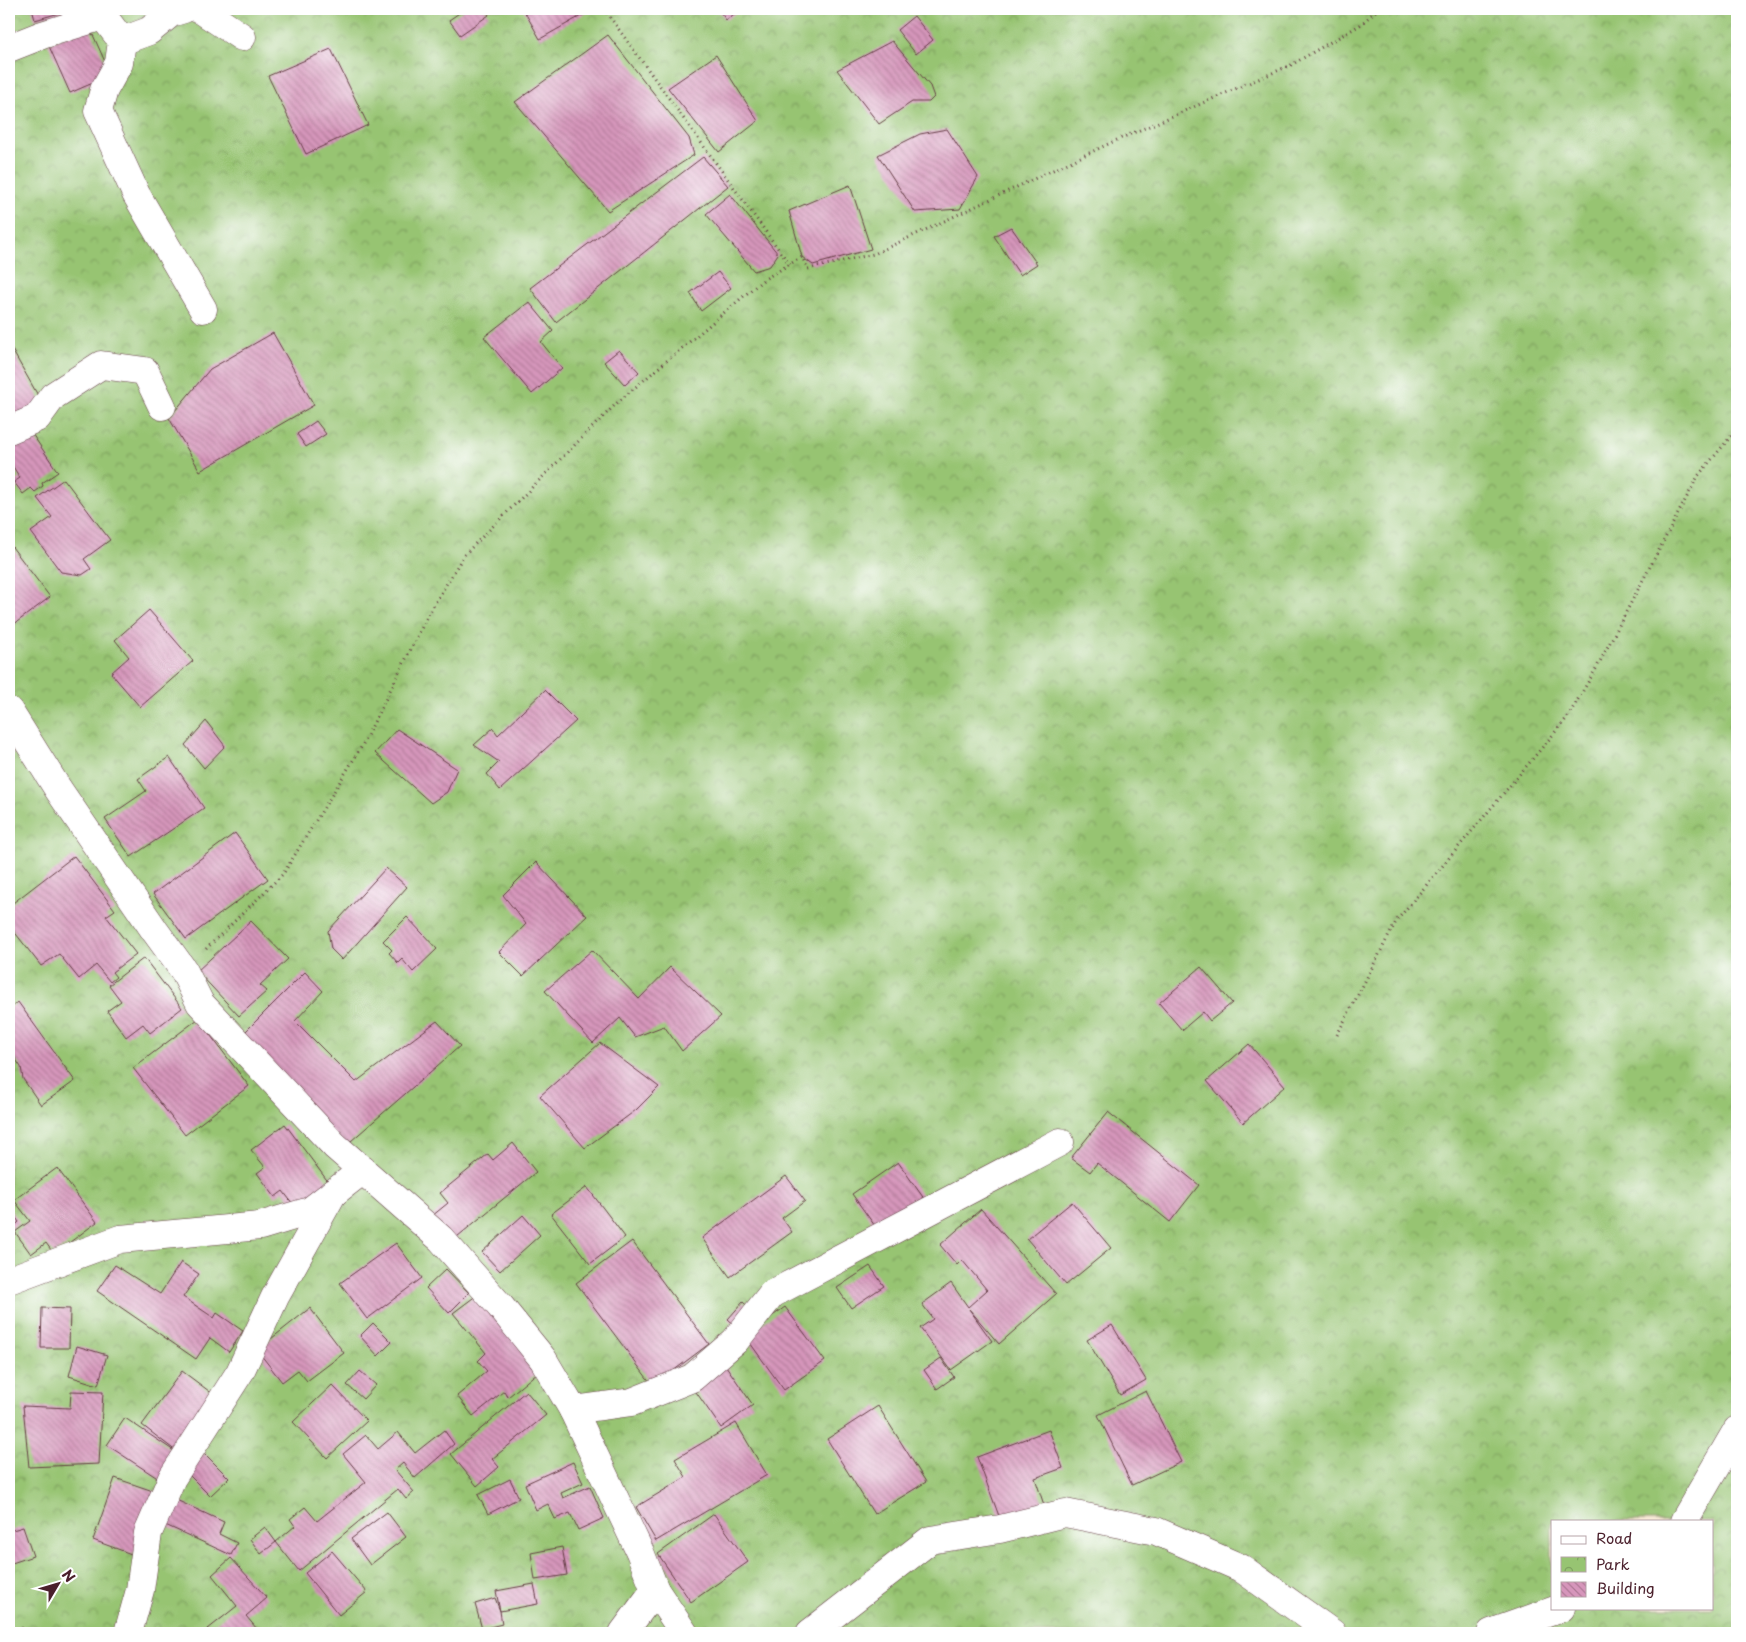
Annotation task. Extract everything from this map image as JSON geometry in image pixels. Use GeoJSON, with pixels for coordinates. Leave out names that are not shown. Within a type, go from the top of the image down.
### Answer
{"type":"FeatureCollection","features":[{"type":"Feature","properties":{"kind":"street"},"geometry":{"type":"LineString","coordinates":[[122,41],[149,31],[171,13],[184,9]]}},
{"type":"Feature","properties":{"kind":"street"},"geometry":{"type":"LineString","coordinates":[[200,9],[242,37]]}},
{"type":"Feature","properties":{"kind":"street"},"geometry":{"type":"LineString","coordinates":[[9,48],[42,35],[103,16],[122,41],[119,63],[104,90],[98,112],[136,194],[203,309]]}},
{"type":"Feature","properties":{"kind":"street"},"geometry":{"type":"LineString","coordinates":[[9,430],[37,418],[53,396],[101,365],[145,371],[162,406]]}},
{"type":"Feature","properties":{"kind":"street"},"geometry":{"type":"LineString","coordinates":[[9,711],[58,789],[155,932],[184,971],[200,1003],[334,1146],[441,1239],[500,1306],[543,1359],[573,1410],[640,1552],[654,1590],[684,1633]]}},
{"type":"Feature","properties":{"kind":"street"},"geometry":{"type":"LineString","coordinates":[[573,1410],[632,1402],[692,1378],[735,1341],[772,1294],[1060,1142]]}},
{"type":"Feature","properties":{"kind":"street"},"geometry":{"type":"LineString","coordinates":[[9,1280],[120,1238],[260,1226],[310,1211],[363,1170]]}},
{"type":"Feature","properties":{"kind":"street"},"geometry":{"type":"LineString","coordinates":[[128,1633],[140,1590],[148,1533],[172,1478],[240,1372],[274,1297],[333,1193]]}},
{"type":"Feature","properties":{"kind":"street"},"geometry":{"type":"LineString","coordinates":[[1685,1520],[1737,1430]]}},
{"type":"Feature","properties":{"kind":"street"},"geometry":{"type":"LineString","coordinates":[[810,1633],[930,1540],[1000,1529],[1065,1513],[1156,1532],[1241,1568],[1332,1633]]}},
{"type":"Feature","properties":{"kind":"street"},"geometry":{"type":"LineString","coordinates":[[623,1633],[654,1590]]}},
{"type":"Feature","properties":{"kind":"street"},"geometry":{"type":"LineString","coordinates":[[1491,1633],[1555,1610]]}},
{"type":"Feature","properties":{"kind":"path"},"geometry":{"type":"LineString","coordinates":[[604,9],[790,265]]}},
{"type":"Feature","properties":{"kind":"path"},"geometry":{"type":"LineString","coordinates":[[184,971],[283,874],[362,746],[428,613],[464,555],[619,401],[763,280],[802,257],[808,269],[874,254],[1119,139],[1291,65],[1360,25],[1378,9]]}},
{"type":"Feature","properties":{"kind":"path"},"geometry":{"type":"LineString","coordinates":[[1338,1035],[1397,920],[1567,718],[1597,667],[1698,476],[1737,429]]}},
{"type":"Feature","properties":{"kind":"green space"},"geometry":{"type":"Polygon","coordinates":[[[9,9],[1737,9],[1737,1633],[9,1633],[9,9]]]}},
{"type":"Feature","properties":{"kind":"building"},"geometry":{"type":"Polygon","coordinates":[[[32,9],[73,9],[35,20],[32,9]]]}},
{"type":"Feature","properties":{"kind":"building"},"geometry":{"type":"Polygon","coordinates":[[[465,9],[485,9],[489,15],[460,35],[449,20],[465,9]]]}},
{"type":"Feature","properties":{"kind":"building"},"geometry":{"type":"Polygon","coordinates":[[[523,9],[586,9],[588,12],[540,39],[523,9]]]}},
{"type":"Feature","properties":{"kind":"building"},"geometry":{"type":"Polygon","coordinates":[[[718,9],[741,9],[726,20],[718,9]]]}},
{"type":"Feature","properties":{"kind":"building"},"geometry":{"type":"Polygon","coordinates":[[[914,16],[933,40],[916,54],[897,30],[914,16]]]}},
{"type":"Feature","properties":{"kind":"building"},"geometry":{"type":"Polygon","coordinates":[[[9,21],[17,41],[9,44],[9,21]]]}},
{"type":"Feature","properties":{"kind":"building"},"geometry":{"type":"Polygon","coordinates":[[[89,26],[111,75],[70,93],[48,44],[89,26]]]}},
{"type":"Feature","properties":{"kind":"building"},"geometry":{"type":"Polygon","coordinates":[[[608,35],[689,138],[694,155],[608,211],[515,102],[608,35]]]}},
{"type":"Feature","properties":{"kind":"building"},"geometry":{"type":"Polygon","coordinates":[[[892,41],[930,86],[934,97],[929,102],[912,102],[879,124],[837,70],[892,41]]]}},
{"type":"Feature","properties":{"kind":"building"},"geometry":{"type":"Polygon","coordinates":[[[331,49],[368,125],[306,154],[268,76],[331,49]]]}},
{"type":"Feature","properties":{"kind":"building"},"geometry":{"type":"Polygon","coordinates":[[[716,55],[758,121],[719,152],[668,88],[716,55]]]}},
{"type":"Feature","properties":{"kind":"building"},"geometry":{"type":"Polygon","coordinates":[[[947,129],[978,177],[960,209],[915,212],[878,155],[920,134],[947,129]]]}},
{"type":"Feature","properties":{"kind":"building"},"geometry":{"type":"Polygon","coordinates":[[[703,157],[728,186],[556,322],[530,288],[703,157]]]}},
{"type":"Feature","properties":{"kind":"building"},"geometry":{"type":"Polygon","coordinates":[[[850,185],[871,249],[813,265],[802,257],[789,211],[850,185]]]}},
{"type":"Feature","properties":{"kind":"building"},"geometry":{"type":"Polygon","coordinates":[[[730,194],[778,254],[770,266],[754,271],[706,214],[730,194]]]}},
{"type":"Feature","properties":{"kind":"building"},"geometry":{"type":"Polygon","coordinates":[[[1011,227],[1037,264],[1020,275],[994,236],[1011,227]]]}},
{"type":"Feature","properties":{"kind":"building"},"geometry":{"type":"Polygon","coordinates":[[[718,272],[731,288],[701,311],[690,293],[718,272]]]}},
{"type":"Feature","properties":{"kind":"building"},"geometry":{"type":"Polygon","coordinates":[[[529,302],[553,331],[541,342],[562,368],[532,394],[484,337],[529,302]]]}},
{"type":"Feature","properties":{"kind":"building"},"geometry":{"type":"Polygon","coordinates":[[[273,333],[314,405],[200,471],[169,418],[210,369],[273,333]]]}},
{"type":"Feature","properties":{"kind":"building"},"geometry":{"type":"Polygon","coordinates":[[[11,348],[44,406],[9,426],[9,350],[11,348]]]}},
{"type":"Feature","properties":{"kind":"building"},"geometry":{"type":"Polygon","coordinates":[[[619,350],[639,372],[625,385],[604,362],[619,350]]]}},
{"type":"Feature","properties":{"kind":"building"},"geometry":{"type":"Polygon","coordinates":[[[316,421],[326,434],[306,447],[297,434],[316,421]]]}},
{"type":"Feature","properties":{"kind":"building"},"geometry":{"type":"Polygon","coordinates":[[[28,428],[58,472],[42,483],[43,486],[35,492],[31,488],[23,494],[14,482],[20,478],[9,460],[9,441],[28,428]]]}},
{"type":"Feature","properties":{"kind":"building"},"geometry":{"type":"Polygon","coordinates":[[[64,479],[110,540],[84,559],[91,569],[82,575],[61,572],[31,532],[52,517],[37,498],[64,479]]]}},
{"type":"Feature","properties":{"kind":"building"},"geometry":{"type":"Polygon","coordinates":[[[9,543],[50,597],[9,628],[9,543]]]}},
{"type":"Feature","properties":{"kind":"building"},"geometry":{"type":"Polygon","coordinates":[[[149,610],[193,661],[140,707],[111,673],[129,657],[115,640],[149,610]]]}},
{"type":"Feature","properties":{"kind":"building"},"geometry":{"type":"Polygon","coordinates":[[[545,690],[576,721],[500,790],[487,774],[499,762],[474,745],[493,728],[498,735],[545,690]]]}},
{"type":"Feature","properties":{"kind":"building"},"geometry":{"type":"Polygon","coordinates":[[[206,721],[225,746],[204,768],[185,745],[206,721]]]}},
{"type":"Feature","properties":{"kind":"building"},"geometry":{"type":"Polygon","coordinates":[[[397,729],[457,769],[447,792],[431,803],[375,753],[397,729]]]}},
{"type":"Feature","properties":{"kind":"building"},"geometry":{"type":"Polygon","coordinates":[[[9,744],[14,754],[9,757],[9,744]]]}},
{"type":"Feature","properties":{"kind":"building"},"geometry":{"type":"Polygon","coordinates":[[[169,757],[204,808],[131,857],[105,819],[146,791],[138,779],[169,757]]]}},
{"type":"Feature","properties":{"kind":"building"},"geometry":{"type":"Polygon","coordinates":[[[235,833],[268,879],[186,939],[153,894],[235,833]]]}},
{"type":"Feature","properties":{"kind":"building"},"geometry":{"type":"Polygon","coordinates":[[[74,856],[115,910],[106,916],[136,954],[112,972],[116,977],[110,982],[96,965],[79,979],[59,954],[41,966],[9,925],[9,906],[74,856]]]}},
{"type":"Feature","properties":{"kind":"building"},"geometry":{"type":"Polygon","coordinates":[[[536,862],[587,916],[523,976],[499,952],[526,924],[503,895],[536,862]]]}},
{"type":"Feature","properties":{"kind":"building"},"geometry":{"type":"Polygon","coordinates":[[[386,868],[407,887],[342,960],[331,949],[328,931],[386,868]]]}},
{"type":"Feature","properties":{"kind":"building"},"geometry":{"type":"Polygon","coordinates":[[[407,917],[437,949],[413,972],[402,959],[398,963],[389,953],[392,950],[383,941],[407,917]]]}},
{"type":"Feature","properties":{"kind":"building"},"geometry":{"type":"Polygon","coordinates":[[[251,921],[288,959],[260,985],[267,991],[239,1016],[197,971],[251,921]]]}},
{"type":"Feature","properties":{"kind":"building"},"geometry":{"type":"Polygon","coordinates":[[[592,950],[639,999],[670,967],[721,1016],[682,1051],[664,1026],[635,1037],[620,1018],[593,1043],[545,991],[592,950]]]}},
{"type":"Feature","properties":{"kind":"building"},"geometry":{"type":"Polygon","coordinates":[[[144,958],[182,1008],[150,1033],[143,1024],[126,1037],[107,1011],[121,1001],[109,985],[144,958]]]}},
{"type":"Feature","properties":{"kind":"building"},"geometry":{"type":"Polygon","coordinates":[[[1201,967],[1232,1003],[1210,1021],[1203,1012],[1182,1030],[1159,1003],[1201,967]]]}},
{"type":"Feature","properties":{"kind":"building"},"geometry":{"type":"Polygon","coordinates":[[[305,972],[323,991],[295,1021],[356,1082],[437,1021],[460,1046],[343,1148],[242,1035],[305,972]]]}},
{"type":"Feature","properties":{"kind":"building"},"geometry":{"type":"Polygon","coordinates":[[[18,1002],[75,1081],[41,1105],[23,1079],[21,1067],[14,1057],[9,1061],[9,1009],[18,1002]]]}},
{"type":"Feature","properties":{"kind":"building"},"geometry":{"type":"Polygon","coordinates":[[[198,1019],[249,1086],[185,1135],[133,1068],[198,1019]]]}},
{"type":"Feature","properties":{"kind":"building"},"geometry":{"type":"Polygon","coordinates":[[[600,1043],[659,1087],[636,1110],[585,1148],[540,1096],[600,1043]]]}},
{"type":"Feature","properties":{"kind":"building"},"geometry":{"type":"Polygon","coordinates":[[[1249,1044],[1285,1086],[1243,1123],[1207,1081],[1249,1044]]]}},
{"type":"Feature","properties":{"kind":"building"},"geometry":{"type":"Polygon","coordinates":[[[1108,1112],[1199,1185],[1170,1222],[1097,1163],[1090,1172],[1071,1158],[1108,1112]]]}},
{"type":"Feature","properties":{"kind":"building"},"geometry":{"type":"Polygon","coordinates":[[[285,1124],[329,1183],[296,1208],[283,1191],[275,1197],[257,1173],[265,1167],[251,1150],[285,1124]]]}},
{"type":"Feature","properties":{"kind":"building"},"geometry":{"type":"Polygon","coordinates":[[[513,1143],[536,1172],[452,1241],[432,1216],[448,1203],[440,1193],[488,1154],[493,1160],[513,1143]]]}},
{"type":"Feature","properties":{"kind":"building"},"geometry":{"type":"Polygon","coordinates":[[[898,1162],[925,1200],[880,1233],[852,1194],[898,1162]]]}},
{"type":"Feature","properties":{"kind":"building"},"geometry":{"type":"Polygon","coordinates":[[[57,1168],[97,1222],[54,1254],[46,1243],[31,1254],[15,1232],[30,1221],[14,1200],[57,1168]]]}},
{"type":"Feature","properties":{"kind":"building"},"geometry":{"type":"Polygon","coordinates":[[[786,1176],[805,1201],[782,1218],[792,1232],[730,1277],[702,1238],[786,1176]]]}},
{"type":"Feature","properties":{"kind":"building"},"geometry":{"type":"Polygon","coordinates":[[[587,1187],[625,1237],[590,1264],[551,1214],[587,1187]]]}},
{"type":"Feature","properties":{"kind":"building"},"geometry":{"type":"Polygon","coordinates":[[[1072,1202],[1111,1248],[1066,1285],[1027,1239],[1072,1202]]]}},
{"type":"Feature","properties":{"kind":"building"},"geometry":{"type":"Polygon","coordinates":[[[9,1208],[19,1222],[9,1231],[9,1208]]]}},
{"type":"Feature","properties":{"kind":"building"},"geometry":{"type":"Polygon","coordinates":[[[981,1209],[1056,1294],[999,1344],[969,1309],[992,1341],[951,1370],[920,1328],[933,1319],[922,1304],[951,1283],[968,1307],[987,1290],[962,1260],[957,1265],[940,1245],[981,1209]]]}},
{"type":"Feature","properties":{"kind":"building"},"geometry":{"type":"Polygon","coordinates":[[[523,1215],[540,1235],[500,1271],[482,1252],[523,1215]]]}},
{"type":"Feature","properties":{"kind":"building"},"geometry":{"type":"Polygon","coordinates":[[[632,1241],[709,1344],[653,1386],[576,1283],[632,1241]]]}},
{"type":"Feature","properties":{"kind":"building"},"geometry":{"type":"Polygon","coordinates":[[[396,1243],[422,1278],[367,1319],[340,1283],[396,1243]]]}},
{"type":"Feature","properties":{"kind":"building"},"geometry":{"type":"Polygon","coordinates":[[[181,1262],[199,1274],[183,1297],[214,1318],[217,1313],[243,1331],[229,1352],[210,1338],[196,1359],[97,1291],[115,1265],[160,1294],[181,1262]]]}},
{"type":"Feature","properties":{"kind":"building"},"geometry":{"type":"Polygon","coordinates":[[[870,1266],[884,1286],[851,1308],[837,1288],[870,1266]]]}},
{"type":"Feature","properties":{"kind":"building"},"geometry":{"type":"Polygon","coordinates":[[[446,1269],[469,1293],[449,1313],[426,1288],[446,1269]]]}},
{"type":"Feature","properties":{"kind":"building"},"geometry":{"type":"Polygon","coordinates":[[[481,1292],[544,1367],[508,1397],[504,1391],[473,1416],[457,1396],[487,1371],[478,1361],[486,1353],[453,1313],[481,1292]]]}},
{"type":"Feature","properties":{"kind":"building"},"geometry":{"type":"Polygon","coordinates":[[[743,1302],[754,1312],[738,1328],[728,1319],[743,1302]]]}},
{"type":"Feature","properties":{"kind":"building"},"geometry":{"type":"Polygon","coordinates":[[[785,1307],[825,1361],[784,1390],[745,1336],[785,1307]]]}},
{"type":"Feature","properties":{"kind":"building"},"geometry":{"type":"Polygon","coordinates":[[[42,1308],[70,1309],[69,1348],[41,1348],[42,1308]]]}},
{"type":"Feature","properties":{"kind":"building"},"geometry":{"type":"Polygon","coordinates":[[[310,1308],[344,1353],[307,1381],[298,1370],[282,1382],[257,1350],[310,1308]]]}},
{"type":"Feature","properties":{"kind":"building"},"geometry":{"type":"Polygon","coordinates":[[[373,1323],[392,1342],[378,1356],[360,1336],[373,1323]]]}},
{"type":"Feature","properties":{"kind":"building"},"geometry":{"type":"Polygon","coordinates":[[[1112,1325],[1146,1380],[1120,1395],[1087,1340],[1112,1325]]]}},
{"type":"Feature","properties":{"kind":"building"},"geometry":{"type":"Polygon","coordinates":[[[77,1346],[107,1355],[98,1385],[69,1376],[77,1346]]]}},
{"type":"Feature","properties":{"kind":"building"},"geometry":{"type":"Polygon","coordinates":[[[941,1358],[954,1377],[937,1389],[924,1370],[941,1358]]]}},
{"type":"Feature","properties":{"kind":"building"},"geometry":{"type":"Polygon","coordinates":[[[726,1366],[753,1405],[721,1428],[694,1389],[726,1366]]]}},
{"type":"Feature","properties":{"kind":"building"},"geometry":{"type":"Polygon","coordinates":[[[182,1371],[217,1397],[177,1452],[142,1425],[182,1371]]]}},
{"type":"Feature","properties":{"kind":"building"},"geometry":{"type":"Polygon","coordinates":[[[360,1371],[376,1385],[363,1399],[347,1385],[360,1371]]]}},
{"type":"Feature","properties":{"kind":"building"},"geometry":{"type":"Polygon","coordinates":[[[332,1385],[367,1421],[327,1458],[293,1422],[332,1385]]]}},
{"type":"Feature","properties":{"kind":"building"},"geometry":{"type":"Polygon","coordinates":[[[71,1391],[103,1392],[99,1464],[29,1467],[23,1406],[70,1408],[71,1391]]]}},
{"type":"Feature","properties":{"kind":"building"},"geometry":{"type":"Polygon","coordinates":[[[526,1391],[546,1415],[492,1459],[499,1467],[477,1486],[451,1454],[526,1391]]]}},
{"type":"Feature","properties":{"kind":"building"},"geometry":{"type":"Polygon","coordinates":[[[1146,1391],[1181,1462],[1132,1485],[1098,1415],[1146,1391]]]}},
{"type":"Feature","properties":{"kind":"building"},"geometry":{"type":"Polygon","coordinates":[[[878,1406],[926,1482],[874,1514],[827,1439],[878,1406]]]}},
{"type":"Feature","properties":{"kind":"building"},"geometry":{"type":"Polygon","coordinates":[[[125,1418],[180,1455],[162,1481],[107,1445],[125,1418]]]}},
{"type":"Feature","properties":{"kind":"building"},"geometry":{"type":"Polygon","coordinates":[[[736,1423],[767,1475],[656,1541],[636,1507],[686,1477],[675,1459],[736,1423]]]}},
{"type":"Feature","properties":{"kind":"building"},"geometry":{"type":"Polygon","coordinates":[[[444,1430],[454,1444],[415,1478],[403,1463],[395,1470],[414,1492],[406,1499],[398,1489],[299,1571],[276,1542],[295,1526],[290,1519],[305,1507],[317,1521],[366,1482],[343,1454],[366,1435],[378,1449],[398,1432],[415,1453],[444,1430]]]}},
{"type":"Feature","properties":{"kind":"building"},"geometry":{"type":"Polygon","coordinates":[[[1049,1430],[1063,1468],[1035,1478],[1045,1508],[1002,1524],[977,1457],[1049,1430]]]}},
{"type":"Feature","properties":{"kind":"building"},"geometry":{"type":"Polygon","coordinates":[[[204,1453],[229,1478],[210,1496],[185,1471],[204,1453]]]}},
{"type":"Feature","properties":{"kind":"building"},"geometry":{"type":"Polygon","coordinates":[[[573,1462],[583,1483],[561,1493],[563,1498],[590,1486],[604,1518],[578,1530],[570,1513],[555,1519],[548,1504],[536,1510],[525,1484],[573,1462]]]}},
{"type":"Feature","properties":{"kind":"building"},"geometry":{"type":"Polygon","coordinates":[[[115,1478],[156,1492],[134,1555],[93,1540],[115,1478]]]}},
{"type":"Feature","properties":{"kind":"building"},"geometry":{"type":"Polygon","coordinates":[[[510,1479],[519,1498],[488,1514],[478,1495],[510,1479]]]}},
{"type":"Feature","properties":{"kind":"building"},"geometry":{"type":"Polygon","coordinates":[[[172,1498],[224,1522],[219,1534],[237,1543],[231,1555],[161,1523],[172,1498]]]}},
{"type":"Feature","properties":{"kind":"building"},"geometry":{"type":"Polygon","coordinates":[[[387,1512],[406,1537],[370,1565],[351,1539],[387,1512]]]}},
{"type":"Feature","properties":{"kind":"building"},"geometry":{"type":"Polygon","coordinates":[[[714,1514],[748,1562],[691,1602],[658,1554],[714,1514]]]}},
{"type":"Feature","properties":{"kind":"building"},"geometry":{"type":"Polygon","coordinates":[[[23,1527],[33,1556],[9,1564],[9,1531],[23,1527]]]}},
{"type":"Feature","properties":{"kind":"building"},"geometry":{"type":"Polygon","coordinates":[[[265,1527],[276,1542],[261,1554],[250,1539],[265,1527]]]}},
{"type":"Feature","properties":{"kind":"building"},"geometry":{"type":"Polygon","coordinates":[[[562,1547],[567,1575],[535,1580],[531,1553],[562,1547]]]}},
{"type":"Feature","properties":{"kind":"building"},"geometry":{"type":"Polygon","coordinates":[[[332,1551],[367,1592],[339,1615],[305,1573],[332,1551]]]}},
{"type":"Feature","properties":{"kind":"building"},"geometry":{"type":"Polygon","coordinates":[[[231,1558],[267,1598],[246,1616],[257,1629],[252,1633],[203,1633],[237,1606],[212,1575],[231,1558]]]}},
{"type":"Feature","properties":{"kind":"building"},"geometry":{"type":"Polygon","coordinates":[[[534,1584],[538,1604],[500,1611],[496,1591],[534,1584]]]}},
{"type":"Feature","properties":{"kind":"building"},"geometry":{"type":"Polygon","coordinates":[[[495,1598],[502,1624],[482,1629],[475,1604],[495,1598]]]}},
{"type":"Feature","properties":{"kind":"building"},"geometry":{"type":"Polygon","coordinates":[[[22,1627],[28,1633],[15,1633],[22,1627]]]}}]}
